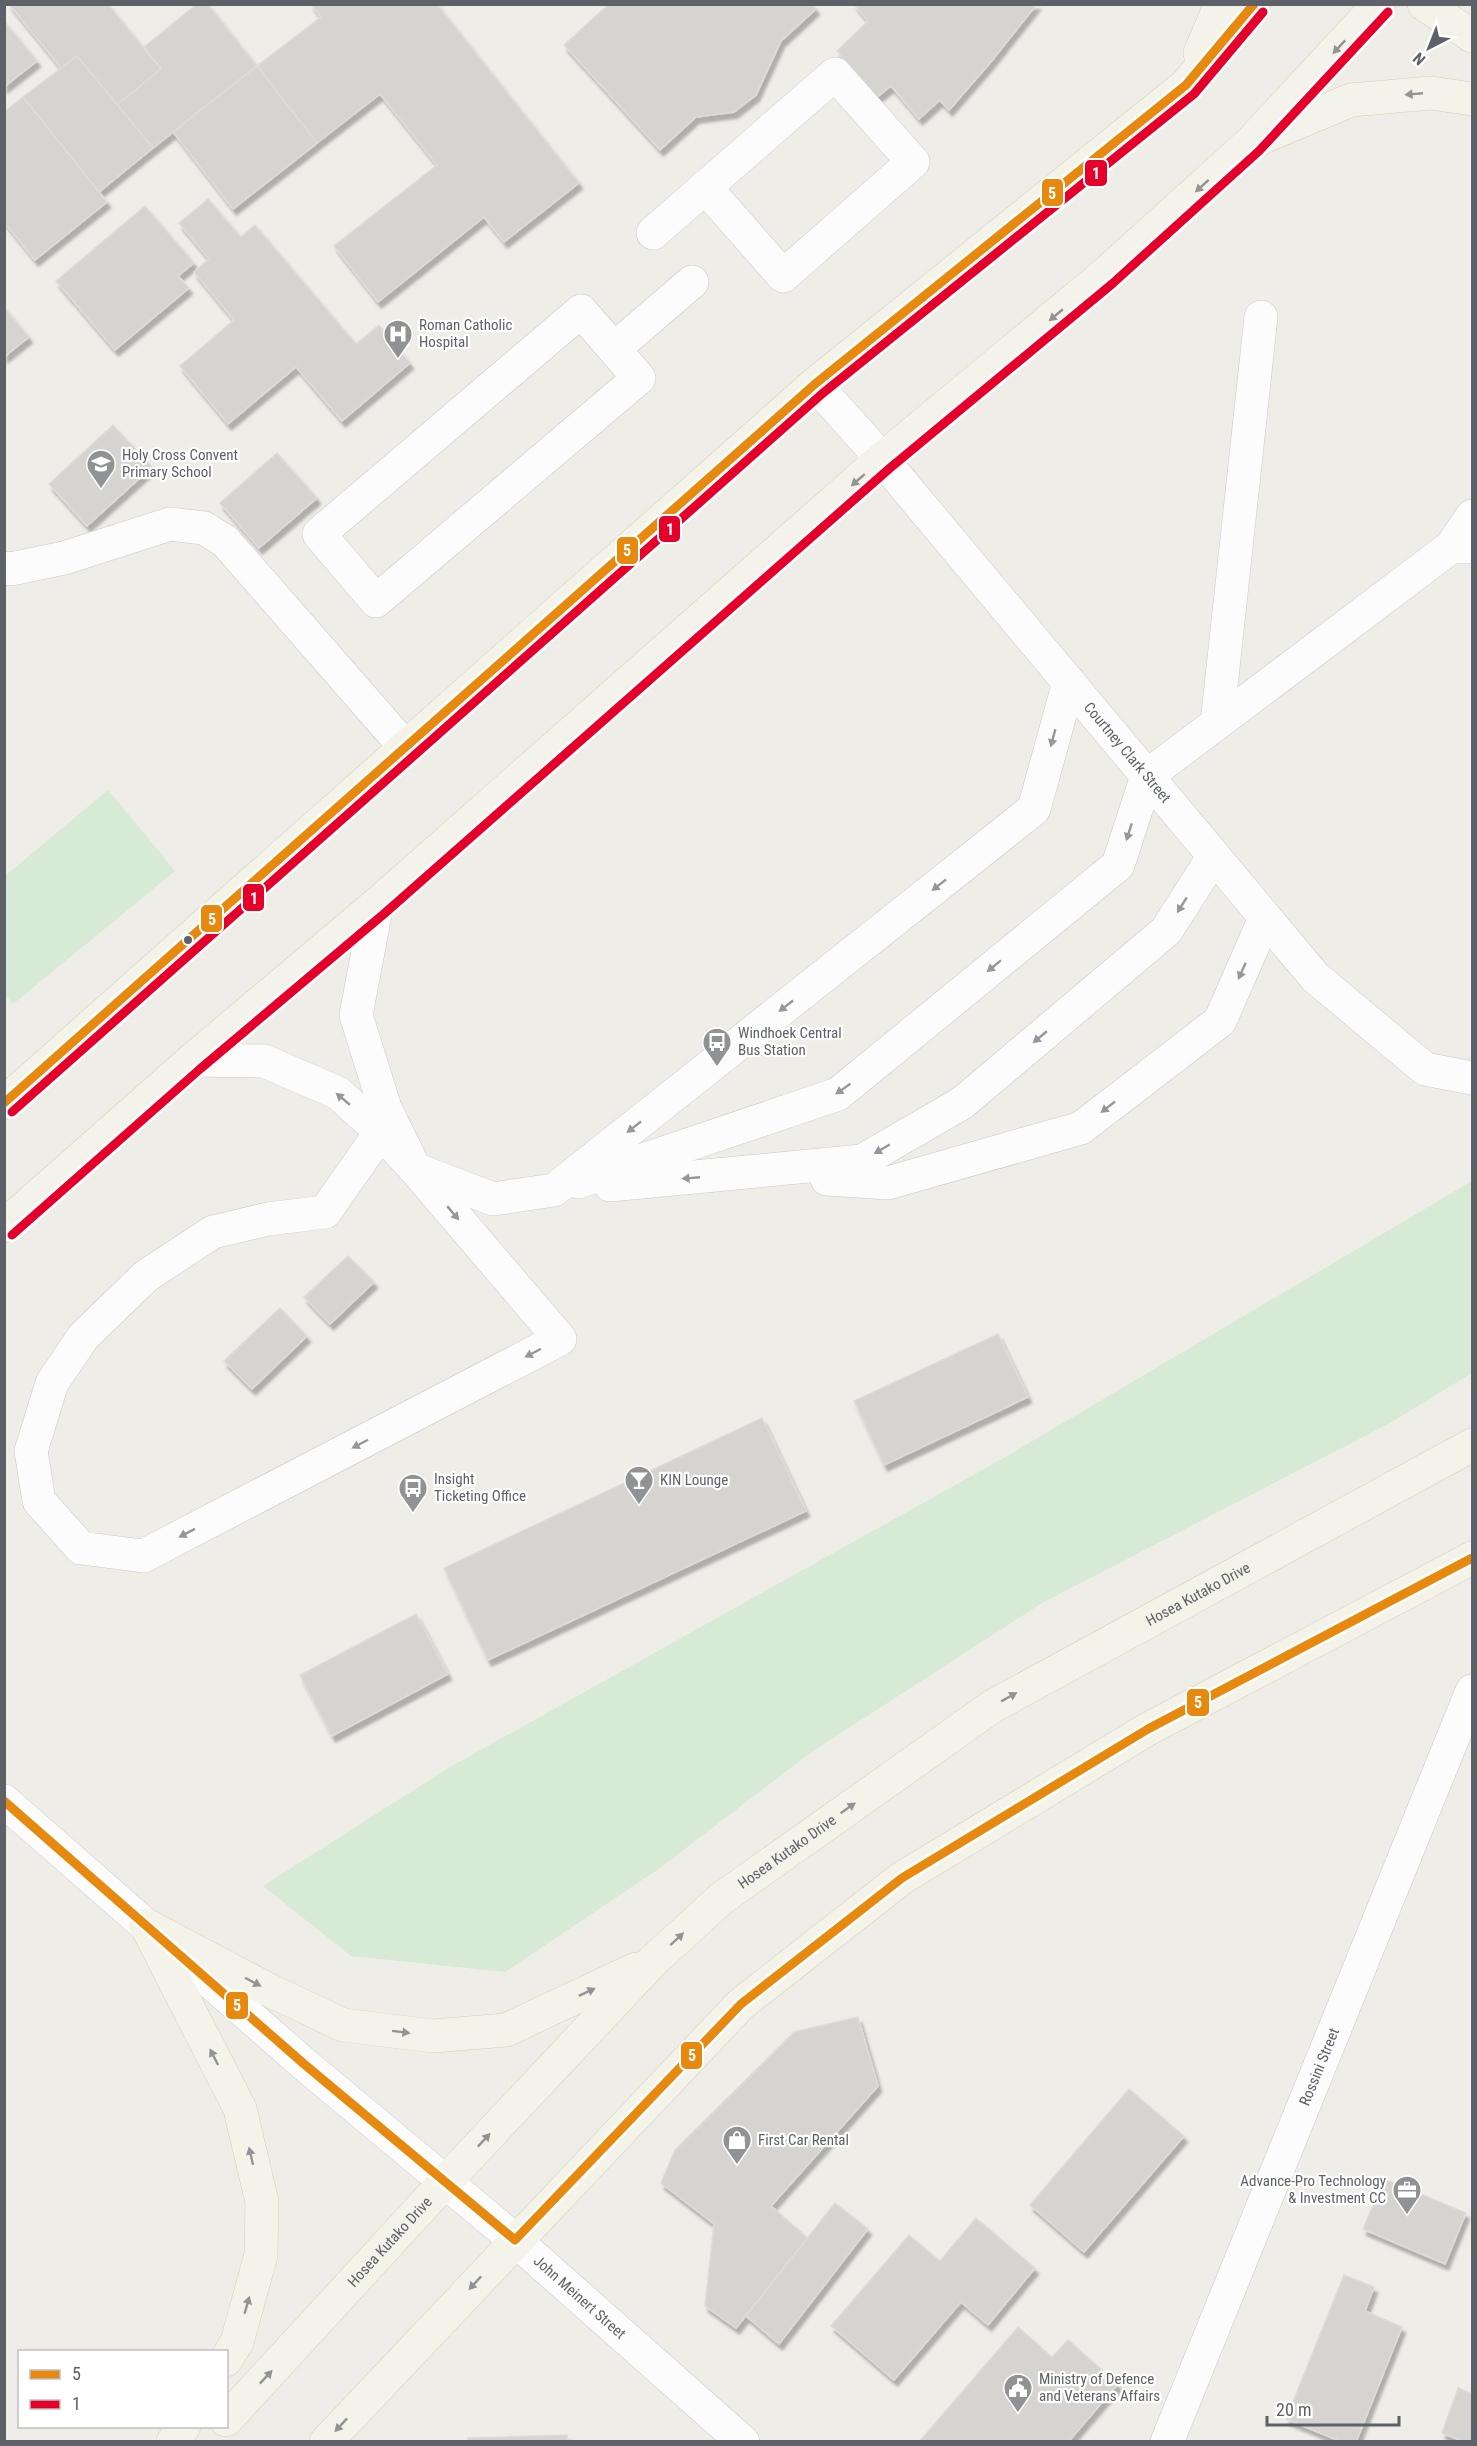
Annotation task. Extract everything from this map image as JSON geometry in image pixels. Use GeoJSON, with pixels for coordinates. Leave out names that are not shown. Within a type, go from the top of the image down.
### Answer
{"type":"FeatureCollection","features":[{"type":"Feature","properties":{"kind":"main road"},"geometry":{"type":"LineString","coordinates":[[1186,85],[1221,4]]}},
{"type":"Feature","properties":{"kind":"main road"},"geometry":{"type":"LineString","coordinates":[[4,1103],[815,384],[1186,85],[1254,4]]}},
{"type":"Feature","properties":{"kind":"main road"},"geometry":{"type":"LineString","coordinates":[[4,1227],[192,1060],[377,904],[882,459],[1104,275],[1251,142],[1379,4]]}},
{"type":"Feature","properties":{"kind":"main road"},"geometry":{"type":"LineString","coordinates":[[1424,4],[1473,36]]}},
{"type":"Feature","properties":{"kind":"main road"},"geometry":{"type":"LineString","coordinates":[[1251,142],[1351,100],[1431,93],[1473,99]]}},
{"type":"Feature","properties":{"kind":"main road","name":"Hosea Kutako Drive"},"geometry":{"type":"LineString","coordinates":[[228,2418],[444,2183],[653,1961],[722,1898],[993,1706],[1473,1445]]}},
{"type":"Feature","properties":{"kind":"main road"},"geometry":{"type":"LineString","coordinates":[[326,2442],[741,2004],[902,1878],[1148,1729],[1473,1558]]}},
{"type":"Feature","properties":{"kind":"main road"},"geometry":{"type":"LineString","coordinates":[[146,1925],[269,1990],[343,2025],[433,2036],[506,2030],[653,1961]]}},
{"type":"Feature","properties":{"kind":"main road"},"geometry":{"type":"LineString","coordinates":[[146,1925],[240,2109],[262,2202],[261,2254],[237,2342],[228,2357]]}},
{"type":"Feature","properties":{"kind":"main road"},"geometry":{"type":"LineString","coordinates":[[172,2442],[182,2428]]}},
{"type":"Feature","properties":{"kind":"main road"},"geometry":{"type":"LineString","coordinates":[[207,2442],[220,2428]]}},
{"type":"Feature","properties":{"kind":"street"},"geometry":{"type":"LineString","coordinates":[[653,233],[705,187],[835,74],[913,162],[783,276],[705,187]]}},
{"type":"Feature","properties":{"kind":"street"},"geometry":{"type":"LineString","coordinates":[[614,349],[692,282]]}},
{"type":"Feature","properties":{"kind":"street"},"geometry":{"type":"LineString","coordinates":[[581,311],[614,349],[639,378],[376,601],[319,534],[581,311]]}},
{"type":"Feature","properties":{"kind":"street"},"geometry":{"type":"LineString","coordinates":[[1217,723],[1261,317]]}},
{"type":"Feature","properties":{"kind":"street","name":"Courtney Clark Street"},"geometry":{"type":"LineString","coordinates":[[815,384],[882,459],[1315,977],[1425,1069],[1473,1078]]}},
{"type":"Feature","properties":{"kind":"street"},"geometry":{"type":"LineString","coordinates":[[554,1190],[838,1094],[1118,865],[1147,776],[1462,547],[1473,516]]}},
{"type":"Feature","properties":{"kind":"street"},"geometry":{"type":"LineString","coordinates":[[4,568],[11,569],[64,558],[170,524],[204,528],[225,541],[405,747]]}},
{"type":"Feature","properties":{"kind":"street"},"geometry":{"type":"LineString","coordinates":[[554,1190],[1034,809],[1069,682]]}},
{"type":"Feature","properties":{"kind":"street"},"geometry":{"type":"LineString","coordinates":[[377,904],[356,1015],[385,1108],[415,1169],[493,1199],[554,1190],[862,1161],[962,1103],[1166,931],[1214,856]]}},
{"type":"Feature","properties":{"kind":"street"},"geometry":{"type":"LineString","coordinates":[[746,1172],[888,1184],[1082,1128],[1220,1021],[1265,918]]}},
{"type":"Feature","properties":{"kind":"street"},"geometry":{"type":"LineString","coordinates":[[192,1060],[264,1061],[338,1093],[381,1132],[415,1169],[560,1339],[143,1556],[81,1548],[39,1501],[31,1451],[52,1383],[83,1338],[146,1276],[213,1232],[268,1219],[325,1212],[381,1132]]}},
{"type":"Feature","properties":{"kind":"street","name":"Rossini Street"},"geometry":{"type":"LineString","coordinates":[[1167,2442],[1473,1691]]}},
{"type":"Feature","properties":{"kind":"street"},"geometry":{"type":"LineString","coordinates":[[4,1801],[146,1925]]}},
{"type":"Feature","properties":{"kind":"street","name":"John Meinert Street"},"geometry":{"type":"LineString","coordinates":[[146,1925],[304,2064],[515,2240],[743,2442]]}},
{"type":"Feature","properties":{"kind":"green space"},"geometry":{"type":"Polygon","coordinates":[[[108,790],[175,871],[13,1004],[5,994],[5,876],[108,790]]]}},
{"type":"Feature","properties":{"kind":"green space"},"geometry":{"type":"Polygon","coordinates":[[[1472,1181],[1472,1373],[1390,1423],[1042,1603],[810,1753],[660,1868],[505,1972],[351,1956],[263,1886],[450,1767],[1009,1455],[1472,1181]]]}},
{"type":"Feature","properties":{"kind":"building"},"geometry":{"type":"Polygon","coordinates":[[[9,4],[108,4],[161,69],[117,105],[77,56],[61,68],[9,4]]]}},
{"type":"Feature","properties":{"kind":"building"},"geometry":{"type":"Polygon","coordinates":[[[197,4],[208,4],[257,66],[153,148],[117,105],[161,69],[144,47],[197,4]]]}},
{"type":"Feature","properties":{"kind":"building"},"geometry":{"type":"Polygon","coordinates":[[[311,4],[437,4],[579,183],[504,242],[484,217],[378,302],[334,246],[437,165],[380,94],[317,143],[257,66],[321,17],[311,4]]]}},
{"type":"Feature","properties":{"kind":"building"},"geometry":{"type":"Polygon","coordinates":[[[609,4],[812,4],[816,9],[781,41],[756,95],[734,112],[696,117],[660,150],[564,45],[609,4]]]}},
{"type":"Feature","properties":{"kind":"building"},"geometry":{"type":"Polygon","coordinates":[[[854,4],[1037,4],[949,110],[940,100],[919,119],[891,86],[877,97],[837,51],[868,21],[854,4]]]}},
{"type":"Feature","properties":{"kind":"building"},"geometry":{"type":"Polygon","coordinates":[[[4,21],[37,61],[4,87],[4,21]]]}},
{"type":"Feature","properties":{"kind":"building"},"geometry":{"type":"Polygon","coordinates":[[[77,56],[153,148],[99,192],[23,97],[77,56]]]}},
{"type":"Feature","properties":{"kind":"building"},"geometry":{"type":"Polygon","coordinates":[[[257,66],[317,143],[233,209],[173,132],[257,66]]]}},
{"type":"Feature","properties":{"kind":"building"},"geometry":{"type":"Polygon","coordinates":[[[23,97],[107,202],[35,260],[4,222],[4,112],[23,97]]]}},
{"type":"Feature","properties":{"kind":"building"},"geometry":{"type":"Polygon","coordinates":[[[208,199],[241,237],[255,225],[356,344],[379,325],[410,363],[342,421],[296,367],[228,424],[180,366],[234,320],[194,272],[209,259],[179,223],[208,199]]]}},
{"type":"Feature","properties":{"kind":"building"},"geometry":{"type":"Polygon","coordinates":[[[145,206],[194,263],[178,276],[189,288],[115,350],[56,281],[145,206]]]}},
{"type":"Feature","properties":{"kind":"building"},"geometry":{"type":"Polygon","coordinates":[[[4,307],[29,337],[4,357],[4,307]]]}},
{"type":"Feature","properties":{"kind":"building"},"geometry":{"type":"Polygon","coordinates":[[[113,425],[152,467],[87,526],[49,484],[113,425]]]}},
{"type":"Feature","properties":{"kind":"building"},"geometry":{"type":"Polygon","coordinates":[[[277,453],[317,498],[259,548],[220,503],[277,453]]]}},
{"type":"Feature","properties":{"kind":"building"},"geometry":{"type":"Polygon","coordinates":[[[348,1256],[374,1282],[330,1324],[304,1297],[348,1256]]]}},
{"type":"Feature","properties":{"kind":"building"},"geometry":{"type":"Polygon","coordinates":[[[280,1308],[307,1336],[252,1389],[224,1361],[280,1308]]]}},
{"type":"Feature","properties":{"kind":"building"},"geometry":{"type":"Polygon","coordinates":[[[998,1334],[1028,1397],[884,1465],[854,1401],[998,1334]]]}},
{"type":"Feature","properties":{"kind":"building"},"geometry":{"type":"Polygon","coordinates":[[[762,1418],[806,1511],[488,1660],[444,1568],[762,1418]]]}},
{"type":"Feature","properties":{"kind":"building"},"geometry":{"type":"Polygon","coordinates":[[[416,1614],[448,1674],[332,1736],[300,1675],[416,1614]]]}},
{"type":"Feature","properties":{"kind":"building","name":"First Car Rental"},"geometry":{"type":"Polygon","coordinates":[[[858,2017],[878,2086],[771,2206],[808,2238],[736,2328],[705,2306],[714,2224],[661,2183],[675,2150],[794,2032],[858,2017]]]}},
{"type":"Feature","properties":{"kind":"building"},"geometry":{"type":"Polygon","coordinates":[[[1129,2089],[1184,2136],[1084,2252],[1030,2205],[1129,2089]]]}},
{"type":"Feature","properties":{"kind":"building"},"geometry":{"type":"Polygon","coordinates":[[[1384,2179],[1466,2213],[1445,2264],[1363,2229],[1384,2179]]]}},
{"type":"Feature","properties":{"kind":"building"},"geometry":{"type":"Polygon","coordinates":[[[835,2203],[868,2229],[779,2344],[746,2316],[835,2203]]]}},
{"type":"Feature","properties":{"kind":"building"},"geometry":{"type":"Polygon","coordinates":[[[976,2218],[1035,2268],[988,2325],[961,2302],[894,2380],[831,2326],[909,2235],[940,2261],[976,2218]]]}},
{"type":"Feature","properties":{"kind":"building"},"geometry":{"type":"Polygon","coordinates":[[[1344,2275],[1374,2287],[1365,2311],[1402,2327],[1356,2442],[1342,2442],[1286,2419],[1344,2275]]]}},
{"type":"Feature","properties":{"kind":"building","name":"Ministry of Defence and Veterans Affairs"},"geometry":{"type":"Polygon","coordinates":[[[1018,2327],[1052,2357],[1068,2340],[1118,2384],[1068,2442],[919,2442],[1018,2327]]]}},
{"type":"Feature","properties":{"kind":"building"},"geometry":{"type":"Polygon","coordinates":[[[1458,2388],[1472,2394],[1472,2442],[1465,2442],[1442,2433],[1458,2388]]]}},
{"type":"Feature","properties":{"kind":"building"},"geometry":{"type":"Polygon","coordinates":[[[567,2435],[567,2442],[468,2442],[468,2438],[567,2435]]]}},
{"type":"Feature","properties":{"kind":"transit line","name":"5"},"geometry":{"type":"LineString","coordinates":[[4,1103],[815,384],[1186,85],[1254,4]]}},
{"type":"Feature","properties":{"kind":"transit line","name":"1"},"geometry":{"type":"LineString","coordinates":[[12,1112],[823,393],[1194,94],[1263,12]]}},
{"type":"Feature","properties":{"kind":"transit line","name":"1"},"geometry":{"type":"LineString","coordinates":[[12,1235],[200,1069],[385,913],[890,468],[1112,284],[1259,151],[1388,12]]}},
{"type":"Feature","properties":{"kind":"transit line","name":"5"},"geometry":{"type":"LineString","coordinates":[[4,1801],[304,2064],[515,2240],[741,2004],[902,1878],[1148,1729],[1472,1558]]}},
{"type":"Feature","properties":{"kind":"place","name":"Roman Catholic Hospital"},"geometry":{"type":"Point","coordinates":[398,360]}},
{"type":"Feature","properties":{"kind":"place","name":"Holy Cross Convent Primary School"},"geometry":{"type":"Point","coordinates":[101,490]}},
{"type":"Feature","properties":{"kind":"place","name":"Windhoek Central Bus Station"},"geometry":{"type":"Point","coordinates":[717,1068]}},
{"type":"Feature","properties":{"kind":"place","name":"KIN Lounge"},"geometry":{"type":"Point","coordinates":[639,1506]}},
{"type":"Feature","properties":{"kind":"place","name":"Insight Ticketing Office"},"geometry":{"type":"Point","coordinates":[413,1514]}},
{"type":"Feature","properties":{"kind":"place","name":"First Car Rental"},"geometry":{"type":"Point","coordinates":[737,2166]}},
{"type":"Feature","properties":{"kind":"place","name":"Advance-Pro Technology & Investment CC"},"geometry":{"type":"Point","coordinates":[1407,2216]}},
{"type":"Feature","properties":{"kind":"place","name":"Ministry of Defence and Veterans Affairs"},"geometry":{"type":"Point","coordinates":[1018,2414]}}]}
